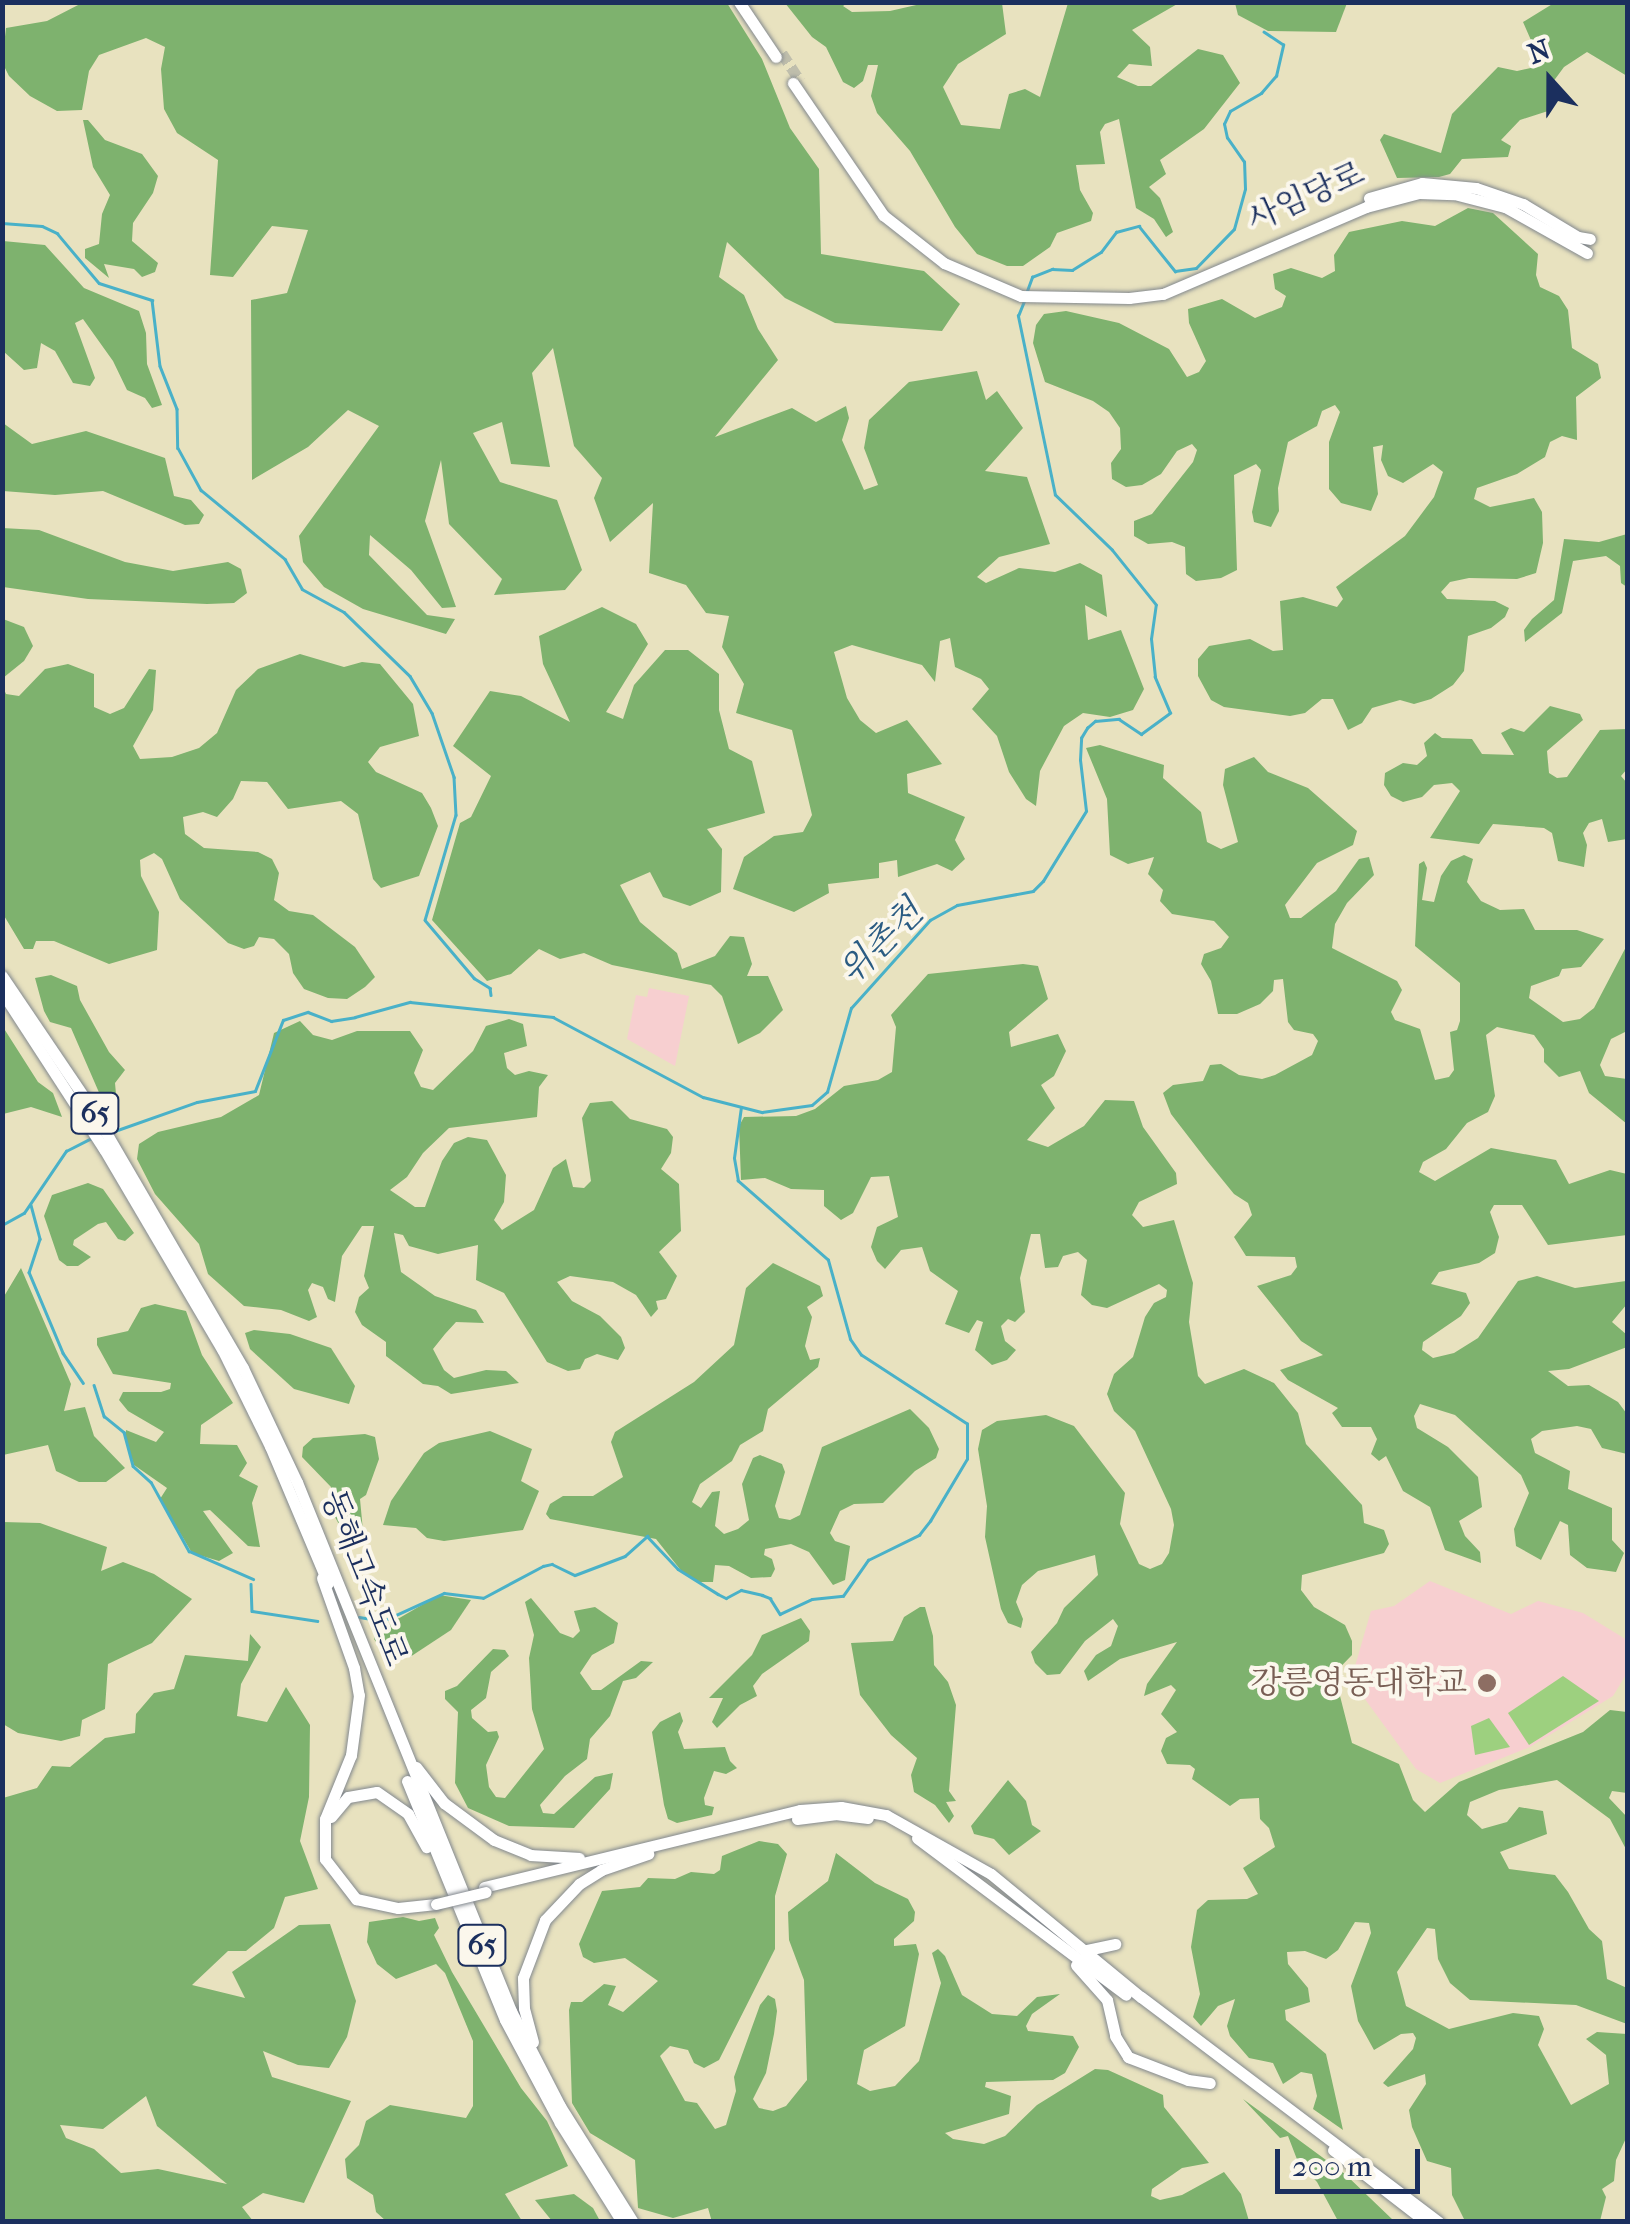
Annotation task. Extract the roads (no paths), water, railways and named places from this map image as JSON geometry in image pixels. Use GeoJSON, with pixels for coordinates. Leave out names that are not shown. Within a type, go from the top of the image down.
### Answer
{"type":"FeatureCollection","features":[{"type":"Feature","properties":{"kind":"highway"},"geometry":{"type":"LineString","coordinates":[[739,2],[780,55],[748,2]]}},
{"type":"Feature","properties":{"kind":"highway"},"geometry":{"type":"LineString","coordinates":[[796,82],[890,214],[952,261],[998,287],[982,290],[934,266],[892,232],[796,82]]}},
{"type":"Feature","properties":{"kind":"highway","name":"사임당로"},"geometry":{"type":"LineString","coordinates":[[998,287],[1036,294],[1140,298],[1176,290],[1366,207],[1419,193],[1454,194],[1505,207],[1589,246]]}},
{"type":"Feature","properties":{"kind":"highway","name":"동해고속도로"},"geometry":{"type":"LineString","coordinates":[[2,976],[10,999],[262,1406],[362,1662],[490,1963],[560,2106],[633,2222]]}},
{"type":"Feature","properties":{"kind":"highway","name":"동해고속도로"},"geometry":{"type":"LineString","coordinates":[[159,1234],[240,1384],[327,1576]]}},
{"type":"Feature","properties":{"kind":"highway"},"geometry":{"type":"LineString","coordinates":[[327,1576],[362,1662],[417,1769],[468,1824],[505,1846],[546,1858],[647,1851]]}},
{"type":"Feature","properties":{"kind":"highway"},"geometry":{"type":"LineString","coordinates":[[362,1662],[351,1756],[325,1818],[325,1859],[356,1899],[398,1908],[804,1818],[836,1814],[877,1820],[921,1841],[1071,1957],[1183,2034],[1438,2222]]}},
{"type":"Feature","properties":{"kind":"highway","name":"동해고속도로"},"geometry":{"type":"LineString","coordinates":[[362,1662],[476,1957],[560,2123],[622,2222]]}},
{"type":"Feature","properties":{"kind":"highway"},"geometry":{"type":"LineString","coordinates":[[436,1901],[385,1902],[365,1897],[342,1880],[325,1839],[336,1809],[362,1792],[377,1792],[399,1805],[422,1839],[476,1957]]}},
{"type":"Feature","properties":{"kind":"highway"},"geometry":{"type":"LineString","coordinates":[[560,2106],[524,2008],[523,1978],[532,1945],[545,1920],[571,1890],[601,1870],[647,1851],[800,1810],[841,1806],[870,1810],[900,1822],[981,1867],[1087,1950],[1183,2034]]}},
{"type":"Feature","properties":{"kind":"highway"},"geometry":{"type":"LineString","coordinates":[[1087,1950],[1115,1944]]}},
{"type":"Feature","properties":{"kind":"highway"},"geometry":{"type":"LineString","coordinates":[[1071,1957],[1107,2000],[1115,2036],[1128,2057],[1173,2075],[1210,2083]]}},
{"type":"Feature","properties":{"kind":"highway"},"geometry":{"type":"LineString","coordinates":[[1218,2060],[1426,2222]]}},
{"type":"Feature","properties":{"kind":"waterway","name":"위촌천"},"geometry":{"type":"LineString","coordinates":[[1027,291],[1032,277],[1052,269],[1072,270],[1101,252],[1116,232],[1139,226],[1175,271],[1196,268],[1234,229],[1245,189],[1244,162],[1227,138],[1224,124],[1230,111],[1261,93],[1276,76],[1283,45],[1264,32]]}},
{"type":"Feature","properties":{"kind":"waterway"},"geometry":{"type":"LineString","coordinates":[[2,223],[42,226],[57,233],[99,283],[152,300],[160,366],[177,409],[178,448],[201,490],[285,559],[302,589],[344,612],[410,676],[432,713],[454,777],[456,815],[425,920],[474,978],[490,988],[491,995]]}},
{"type":"Feature","properties":{"kind":"waterway","name":"위촌천"},"geometry":{"type":"LineString","coordinates":[[109,1133],[197,1102],[255,1091],[283,1020],[308,1012],[331,1021],[410,1002],[553,1017],[703,1097],[762,1112],[812,1105],[827,1092],[851,1008],[930,920],[957,905],[1033,891],[1043,881],[1086,811],[1080,760],[1081,738],[1087,728],[1095,721],[1119,719],[1141,734],[1170,713],[1155,677],[1151,639],[1156,605],[1112,550],[1055,495],[1018,316],[1025,299]]}},
{"type":"Feature","properties":{"kind":"waterway"},"geometry":{"type":"LineString","coordinates":[[359,1617],[383,1621],[444,1593],[483,1598],[552,1564],[575,1575],[625,1556],[647,1536],[678,1569],[718,1594],[726,1598],[741,1590],[762,1595],[770,1598],[780,1614],[812,1599],[843,1596],[868,1560],[919,1535],[930,1521],[967,1459],[967,1424],[861,1355],[850,1339],[828,1260],[738,1181],[734,1158],[741,1107]]}},
{"type":"Feature","properties":{"kind":"waterway","name":"위촌천"},"geometry":{"type":"LineString","coordinates":[[2,1225],[24,1213],[66,1151],[92,1138]]}},
{"type":"Feature","properties":{"kind":"waterway"},"geometry":{"type":"LineString","coordinates":[[31,1205],[40,1239],[29,1272],[63,1353],[83,1383]]}},
{"type":"Feature","properties":{"kind":"waterway"},"geometry":{"type":"LineString","coordinates":[[94,1385],[104,1416],[124,1432],[133,1466],[151,1482],[189,1551],[253,1579]]}},
{"type":"Feature","properties":{"kind":"waterway"},"geometry":{"type":"LineString","coordinates":[[251,1584],[252,1611],[317,1621]]}},
{"type":"Feature","properties":{"kind":"tunnel"},"geometry":{"type":"LineString","coordinates":[[782,53],[800,81]]}},
{"type":"Feature","properties":{"kind":"place","name":"강릉영동대학교"},"geometry":{"type":"Point","coordinates":[1487,1683]}}]}
